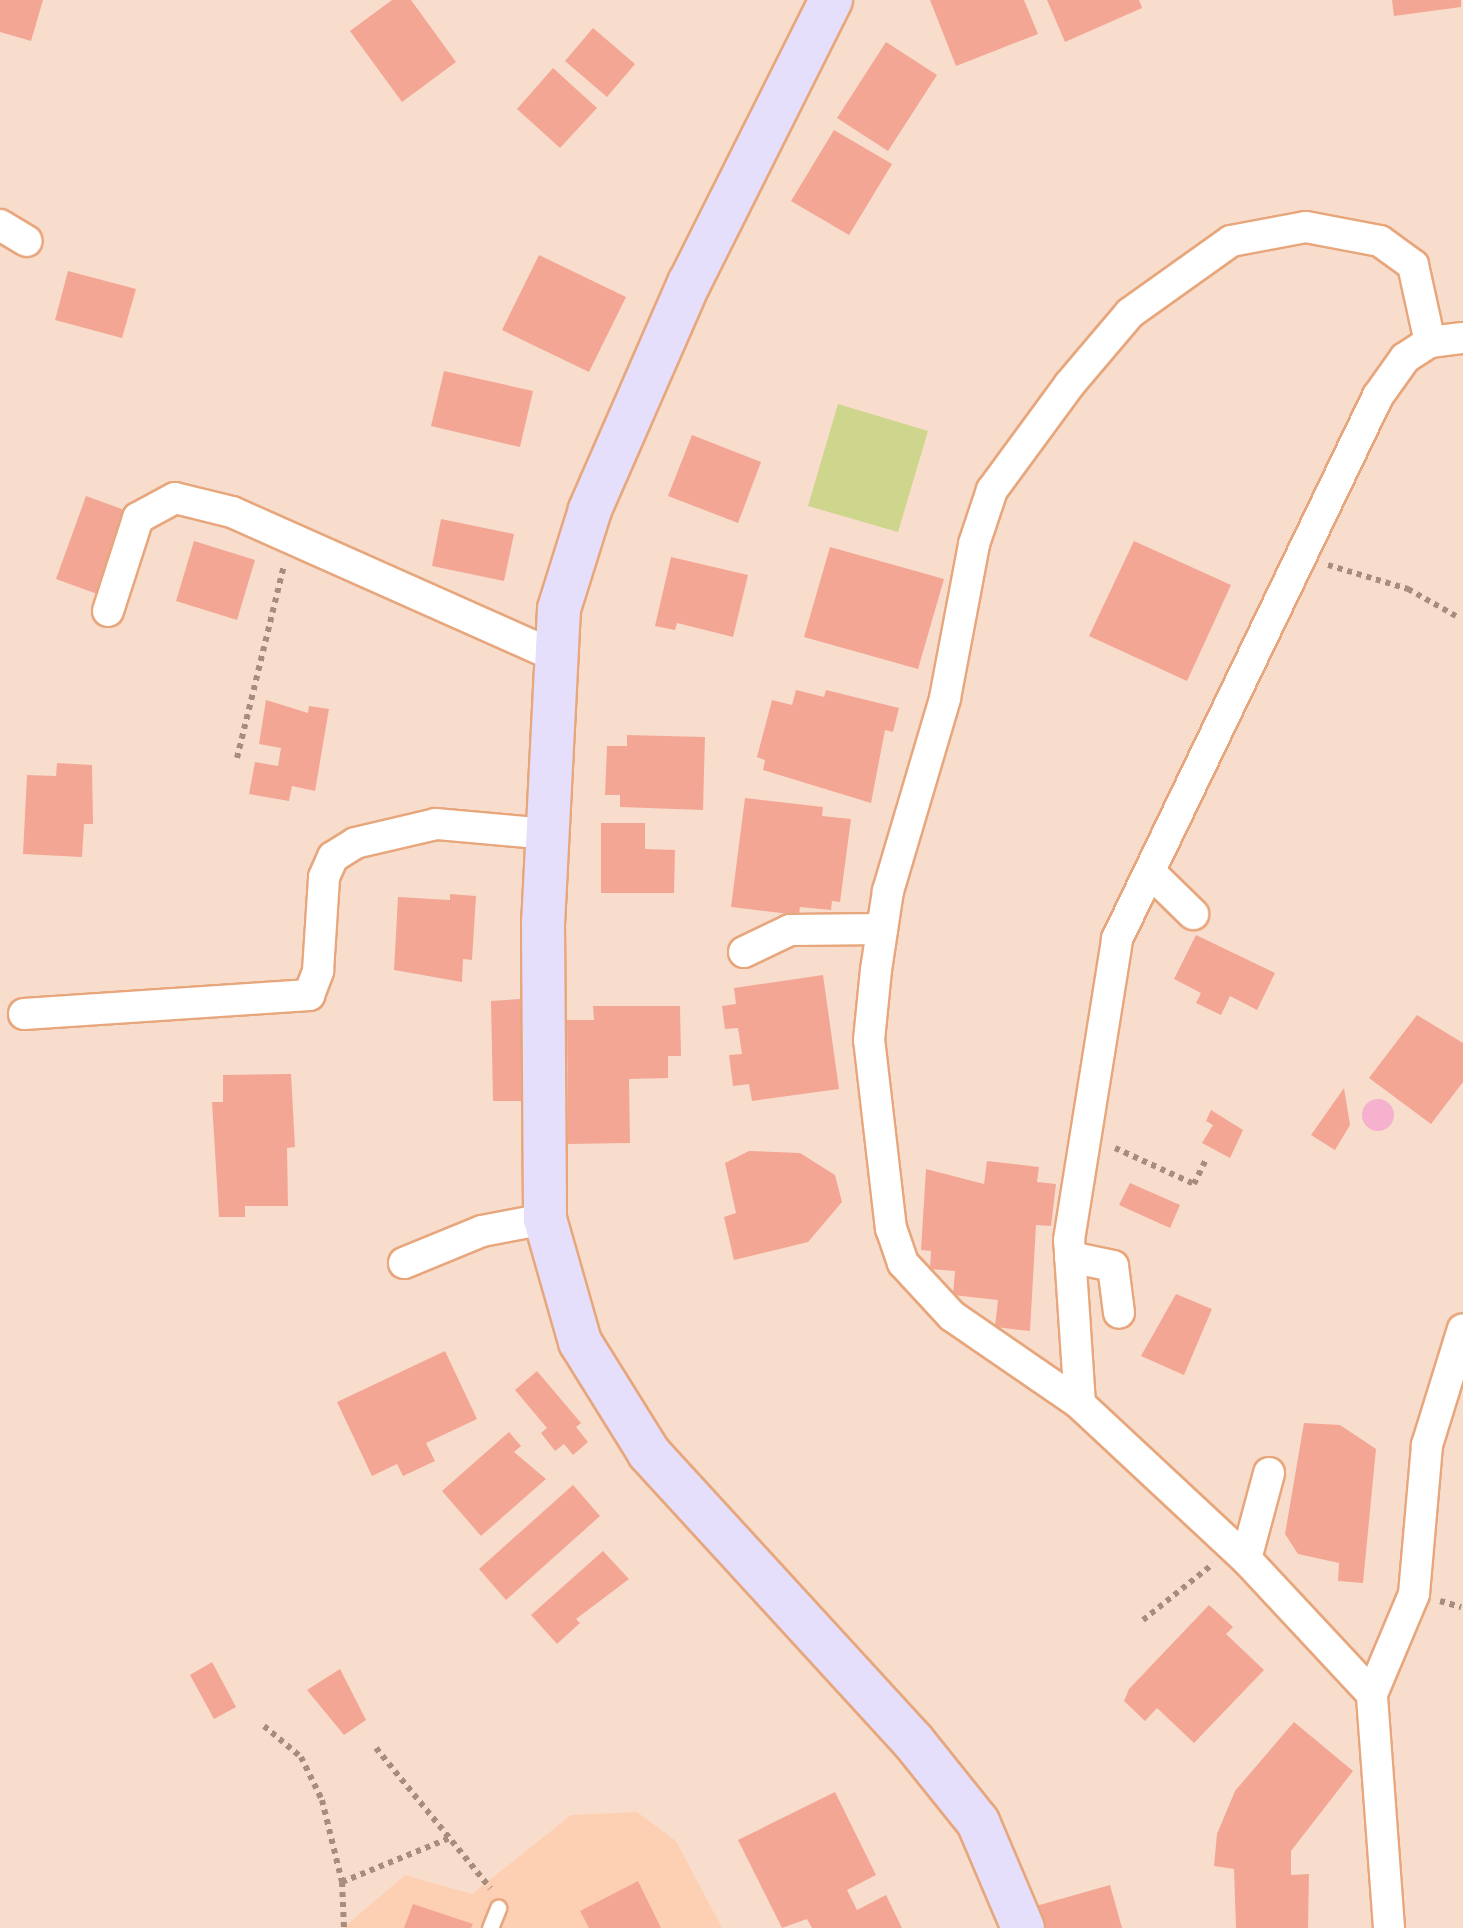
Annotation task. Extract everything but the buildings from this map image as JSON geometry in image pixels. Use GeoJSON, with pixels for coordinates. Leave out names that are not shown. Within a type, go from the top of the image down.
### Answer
{"type":"FeatureCollection","features":[{"type":"Feature","properties":{"kind":"street"},"geometry":{"type":"LineString","coordinates":[[831,0],[689,282],[590,510],[559,609],[553,655],[543,924],[546,1219],[580,1342],[649,1453],[913,1740],[978,1822],[1023,1928]]}},
{"type":"Feature","properties":{"kind":"street"},"geometry":{"type":"LineString","coordinates":[[0,225],[27,241]]}},
{"type":"Feature","properties":{"kind":"street"},"geometry":{"type":"LineString","coordinates":[[1372,1694],[1240,1554],[1080,1404],[952,1316],[903,1263],[892,1229],[869,1040],[882,929],[992,490],[1130,313],[1232,241],[1332,228],[1380,241],[1412,264],[1426,304],[1430,342]]}},
{"type":"Feature","properties":{"kind":"street"},"geometry":{"type":"LineString","coordinates":[[1080,1404],[1070,1257],[1117,939],[1378,396],[1406,358],[1430,342],[1463,338]]}},
{"type":"Feature","properties":{"kind":"street"},"geometry":{"type":"LineString","coordinates":[[108,611],[131,530],[163,500],[209,504],[553,655]]}},
{"type":"Feature","properties":{"kind":"street"},"geometry":{"type":"LineString","coordinates":[[12,1016],[309,995],[318,971],[324,877],[333,857],[354,843],[436,824],[549,834]]}},
{"type":"Feature","properties":{"kind":"street"},"geometry":{"type":"LineString","coordinates":[[1150,873],[1192,914]]}},
{"type":"Feature","properties":{"kind":"street"},"geometry":{"type":"LineString","coordinates":[[744,952],[790,930],[882,929]]}},
{"type":"Feature","properties":{"kind":"street"},"geometry":{"type":"LineString","coordinates":[[404,1263],[482,1231],[546,1219]]}},
{"type":"Feature","properties":{"kind":"street"},"geometry":{"type":"LineString","coordinates":[[1070,1257],[1113,1266],[1119,1313]]}},
{"type":"Feature","properties":{"kind":"street"},"geometry":{"type":"LineString","coordinates":[[1389,1928],[1372,1694],[1414,1594],[1426,1445],[1463,1329]]}},
{"type":"Feature","properties":{"kind":"street"},"geometry":{"type":"LineString","coordinates":[[1240,1554],[1269,1472]]}},
{"type":"Feature","properties":{"kind":"lane"},"geometry":{"type":"LineString","coordinates":[[490,1928],[498,1908]]}},
{"type":"Feature","properties":{"kind":"path"},"geometry":{"type":"LineString","coordinates":[[237,758],[255,664],[292,538]]}},
{"type":"Feature","properties":{"kind":"path"},"geometry":{"type":"LineString","coordinates":[[1298,556],[1408,589],[1456,616]]}},
{"type":"Feature","properties":{"kind":"path"},"geometry":{"type":"LineString","coordinates":[[1087,1135],[1194,1184],[1206,1159]]}},
{"type":"Feature","properties":{"kind":"path"},"geometry":{"type":"LineString","coordinates":[[1143,1620],[1240,1554]]}},
{"type":"Feature","properties":{"kind":"path"},"geometry":{"type":"LineString","coordinates":[[264,1726],[301,1757],[310,1774],[342,1882],[344,1928]]}},
{"type":"Feature","properties":{"kind":"path"},"geometry":{"type":"LineString","coordinates":[[376,1748],[452,1837],[498,1908]]}},
{"type":"Feature","properties":{"kind":"path"},"geometry":{"type":"LineString","coordinates":[[342,1882],[452,1837]]}},
{"type":"Feature","properties":{"kind":"shaded area"},"geometry":{"type":"Polygon","coordinates":[[[1378,1099],[1389,1104],[1394,1115],[1389,1126],[1378,1131],[1367,1126],[1362,1115],[1367,1104],[1378,1099]]]}},
{"type":"Feature","properties":{"kind":"shaded area"},"geometry":{"type":"Polygon","coordinates":[[[637,1812],[676,1841],[722,1928],[343,1928],[405,1875],[472,1894],[571,1815],[637,1812]]]}},
{"type":"Feature","properties":{"kind":"green space"},"geometry":{"type":"Polygon","coordinates":[[[838,404],[928,431],[898,532],[808,506],[838,404]]]}}]}
